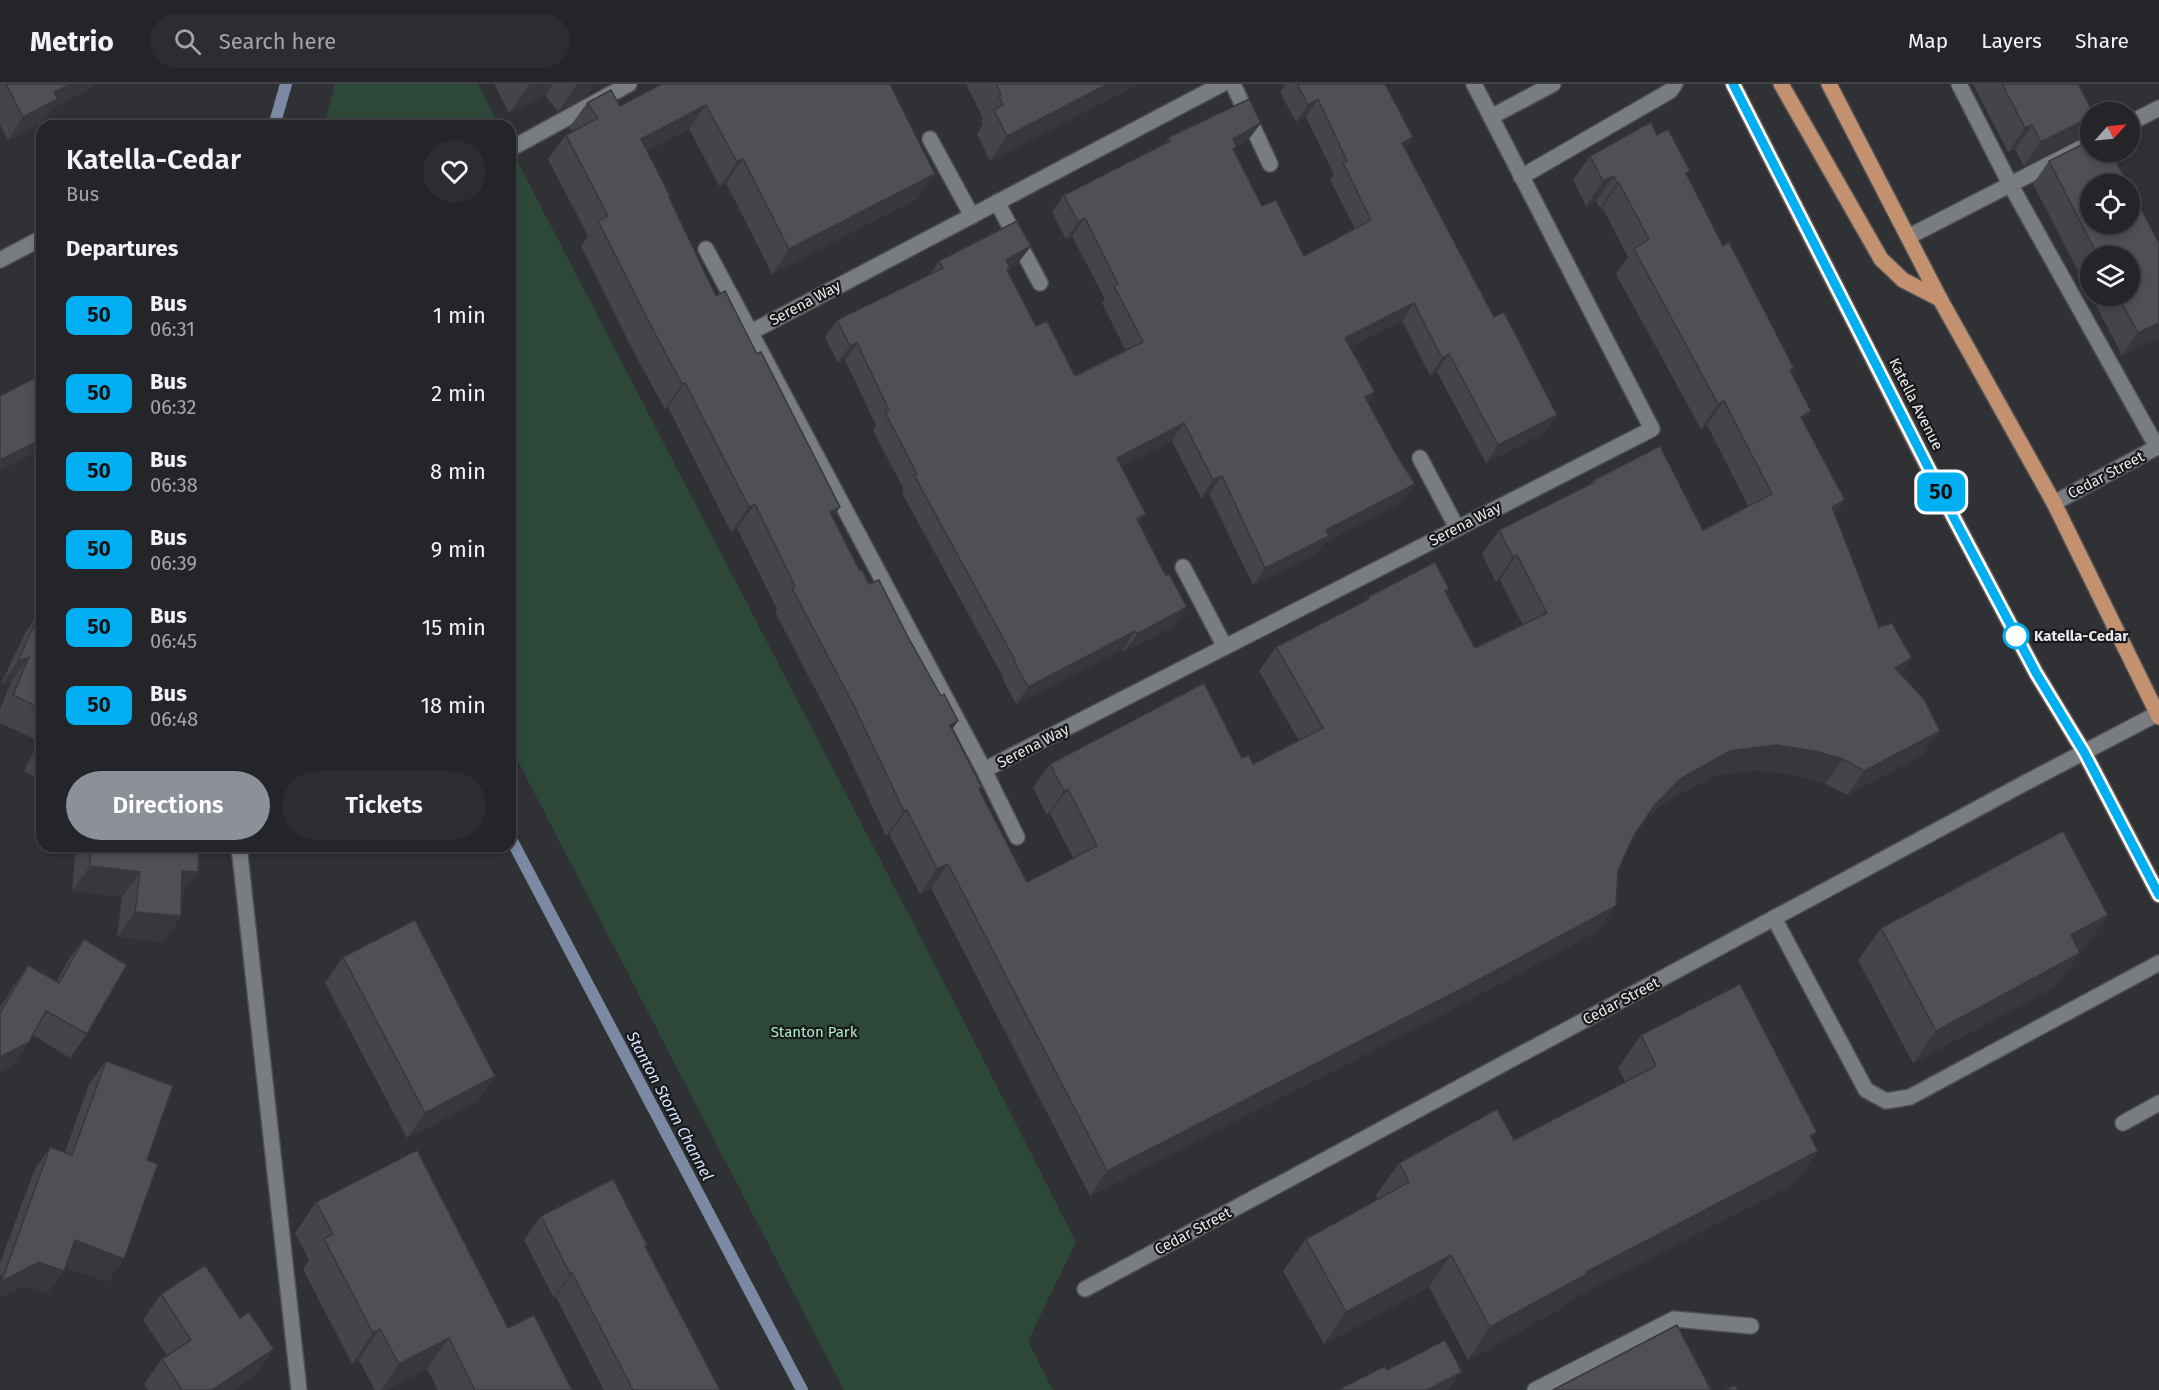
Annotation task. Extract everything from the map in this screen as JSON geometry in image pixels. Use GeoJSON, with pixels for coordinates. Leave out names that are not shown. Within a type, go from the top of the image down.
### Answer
{"type":"FeatureCollection","features":[{"type":"Feature","properties":{"kind":"main road","name":"Katella Avenue"},"geometry":{"type":"LineString","coordinates":[[1733,84],[1957,523],[2036,673],[2084,752],[2159,895]]}},
{"type":"Feature","properties":{"kind":"main road"},"geometry":{"type":"LineString","coordinates":[[1781,84],[1881,259],[1903,280],[1940,299]]}},
{"type":"Feature","properties":{"kind":"main road"},"geometry":{"type":"LineString","coordinates":[[1828,84],[1940,299],[2054,503],[2158,715]]}},
{"type":"Feature","properties":{"kind":"street"},"geometry":{"type":"LineString","coordinates":[[516,146],[629,84]]}},
{"type":"Feature","properties":{"kind":"street","name":"Serena Way"},"geometry":{"type":"LineString","coordinates":[[1222,84],[1195,90],[972,216],[751,332],[984,770],[1652,429],[1474,84]]}},
{"type":"Feature","properties":{"kind":"street"},"geometry":{"type":"LineString","coordinates":[[1233,84],[1270,164]]}},
{"type":"Feature","properties":{"kind":"street"},"geometry":{"type":"LineString","coordinates":[[1491,117],[1553,84]]}},
{"type":"Feature","properties":{"kind":"street"},"geometry":{"type":"LineString","coordinates":[[1521,177],[1670,91],[1676,84]]}},
{"type":"Feature","properties":{"kind":"street"},"geometry":{"type":"LineString","coordinates":[[1959,84],[2010,184],[2158,447]]}},
{"type":"Feature","properties":{"kind":"street"},"geometry":{"type":"LineString","coordinates":[[2140,118],[2159,108]]}},
{"type":"Feature","properties":{"kind":"street"},"geometry":{"type":"LineString","coordinates":[[930,139],[972,216]]}},
{"type":"Feature","properties":{"kind":"street"},"geometry":{"type":"LineString","coordinates":[[1908,237],[2080,149]]}},
{"type":"Feature","properties":{"kind":"street"},"geometry":{"type":"LineString","coordinates":[[997,202],[1040,284]]}},
{"type":"Feature","properties":{"kind":"street"},"geometry":{"type":"LineString","coordinates":[[0,260],[36,241]]}},
{"type":"Feature","properties":{"kind":"street"},"geometry":{"type":"LineString","coordinates":[[706,249],[751,332]]}},
{"type":"Feature","properties":{"kind":"street","name":"Cedar Street"},"geometry":{"type":"LineString","coordinates":[[2054,503],[2158,447]]}},
{"type":"Feature","properties":{"kind":"street"},"geometry":{"type":"LineString","coordinates":[[1420,458],[1457,528]]}},
{"type":"Feature","properties":{"kind":"street"},"geometry":{"type":"LineString","coordinates":[[1183,567],[1225,647]]}},
{"type":"Feature","properties":{"kind":"street","name":"Cedar Street"},"geometry":{"type":"LineString","coordinates":[[1085,1289],[2084,752],[2158,715]]}},
{"type":"Feature","properties":{"kind":"street"},"geometry":{"type":"LineString","coordinates":[[984,770],[1017,837]]}},
{"type":"Feature","properties":{"kind":"street"},"geometry":{"type":"LineString","coordinates":[[240,852],[299,1390]]}},
{"type":"Feature","properties":{"kind":"street"},"geometry":{"type":"LineString","coordinates":[[1774,918],[1866,1090],[1886,1101],[1910,1097],[2159,963]]}},
{"type":"Feature","properties":{"kind":"street"},"geometry":{"type":"LineString","coordinates":[[2123,1123],[2159,1103]]}},
{"type":"Feature","properties":{"kind":"street"},"geometry":{"type":"LineString","coordinates":[[1535,1390],[1674,1319],[1751,1326]]}},
{"type":"Feature","properties":{"kind":"green space"},"geometry":{"type":"Polygon","coordinates":[[[335,84],[478,84],[496,120],[326,120],[335,84]]]}},
{"type":"Feature","properties":{"kind":"green space","name":"Stanton Park"},"geometry":{"type":"Polygon","coordinates":[[[516,159],[952,998],[1076,1242],[1028,1341],[1053,1390],[844,1390],[516,758],[516,159]]]}},
{"type":"Feature","properties":{"kind":"building"},"geometry":{"type":"Polygon","coordinates":[[[6,84],[71,84],[54,92],[58,99],[23,117],[6,84]]]}},
{"type":"Feature","properties":{"kind":"building"},"geometry":{"type":"Polygon","coordinates":[[[661,84],[890,84],[935,174],[789,249],[743,159],[737,162],[706,105],[641,139],[716,296],[725,291],[757,354],[761,352],[840,507],[830,512],[860,571],[862,570],[869,584],[879,580],[941,696],[944,694],[958,721],[950,725],[982,788],[979,789],[1027,882],[1097,846],[1068,789],[1064,791],[1050,764],[1204,683],[1242,758],[1249,755],[1253,764],[1323,728],[1276,647],[1435,562],[1449,589],[1445,591],[1475,648],[1547,613],[1517,555],[1513,557],[1499,530],[1595,482],[1594,480],[1660,446],[1703,530],[1772,494],[1724,401],[1718,404],[1634,249],[1649,239],[1619,183],[1614,176],[1603,181],[1590,156],[1651,122],[1657,135],[1668,129],[1690,171],[1686,173],[1723,246],[1729,242],[1794,368],[1790,370],[1811,411],[1801,417],[1845,500],[1832,507],[1879,627],[1892,623],[1912,658],[1895,668],[1924,699],[1940,731],[1864,771],[1843,759],[1814,751],[1776,745],[1730,751],[1680,779],[1654,806],[1633,837],[1618,871],[1616,906],[1463,988],[1107,1171],[948,864],[937,869],[907,810],[904,811],[854,706],[792,588],[795,586],[755,504],[749,507],[685,383],[682,384],[649,322],[598,221],[608,216],[566,135],[598,118],[587,103],[611,90],[620,106],[661,84]]]}},
{"type":"Feature","properties":{"kind":"building"},"geometry":{"type":"Polygon","coordinates":[[[996,84],[1108,84],[1007,136],[994,110],[1003,105],[996,84]]]}},
{"type":"Feature","properties":{"kind":"building"},"geometry":{"type":"Polygon","coordinates":[[[1297,84],[1385,84],[1413,137],[1402,143],[1494,317],[1504,312],[1557,415],[1498,445],[1449,354],[1442,358],[1414,303],[1345,338],[1375,392],[1365,397],[1415,484],[1326,530],[1329,536],[1265,568],[1222,476],[1213,480],[1184,423],[1117,458],[1146,514],[1137,519],[1166,576],[1169,574],[1187,607],[1137,634],[1135,631],[1028,687],[914,475],[917,474],[885,412],[889,410],[857,343],[850,346],[837,320],[943,268],[939,261],[1017,221],[1031,246],[1006,260],[1010,268],[1007,270],[1036,326],[1047,321],[1075,376],[1143,342],[1114,286],[1118,284],[1085,218],[1078,222],[1064,195],[1170,141],[1169,137],[1249,99],[1261,123],[1233,139],[1237,147],[1233,149],[1262,206],[1276,200],[1304,256],[1371,220],[1343,163],[1347,161],[1318,99],[1308,105],[1297,84]]]}},
{"type":"Feature","properties":{"kind":"building"},"geometry":{"type":"Polygon","coordinates":[[[2002,84],[2078,84],[2088,102],[2080,102],[2080,122],[2041,142],[2032,125],[2025,128],[2002,84]]]}},
{"type":"Feature","properties":{"kind":"building"},"geometry":{"type":"Polygon","coordinates":[[[2080,146],[2080,162],[2116,162],[2123,174],[2080,174],[2080,221],[2049,161],[2080,146]]]}},
{"type":"Feature","properties":{"kind":"building"},"geometry":{"type":"Polygon","coordinates":[[[2140,207],[2159,243],[2159,323],[2138,333],[2123,306],[2140,306],[2140,246],[2093,246],[2087,234],[2140,234],[2140,207]]]}},
{"type":"Feature","properties":{"kind":"building"},"geometry":{"type":"Polygon","coordinates":[[[36,377],[36,442],[0,460],[0,396],[36,377]]]}},
{"type":"Feature","properties":{"kind":"building"},"geometry":{"type":"Polygon","coordinates":[[[36,620],[36,706],[13,695],[29,657],[18,661],[36,620]]]}},
{"type":"Feature","properties":{"kind":"building"},"geometry":{"type":"Polygon","coordinates":[[[2063,831],[2108,915],[2071,935],[2080,953],[1936,1031],[1881,928],[2063,831]]]}},
{"type":"Feature","properties":{"kind":"building"},"geometry":{"type":"Polygon","coordinates":[[[91,852],[199,852],[198,872],[182,871],[181,916],[135,912],[140,872],[90,866],[91,852]]]}},
{"type":"Feature","properties":{"kind":"building"},"geometry":{"type":"Polygon","coordinates":[[[415,920],[495,1076],[425,1113],[343,957],[415,920]]]}},
{"type":"Feature","properties":{"kind":"building"},"geometry":{"type":"Polygon","coordinates":[[[84,939],[127,965],[87,1034],[46,1011],[29,1042],[0,1057],[0,1013],[28,965],[59,983],[84,939]]]}},
{"type":"Feature","properties":{"kind":"building"},"geometry":{"type":"Polygon","coordinates":[[[1740,984],[1817,1132],[1810,1136],[1818,1151],[1586,1272],[1587,1274],[1490,1327],[1451,1255],[1346,1312],[1306,1239],[1409,1182],[1399,1163],[1497,1109],[1514,1140],[1656,1066],[1641,1035],[1740,984]]]}},
{"type":"Feature","properties":{"kind":"building"},"geometry":{"type":"Polygon","coordinates":[[[106,1061],[173,1086],[147,1160],[158,1164],[124,1259],[75,1240],[64,1271],[39,1262],[0,1282],[0,1275],[2,1280],[50,1147],[72,1155],[106,1061]]]}},
{"type":"Feature","properties":{"kind":"building"},"geometry":{"type":"Polygon","coordinates":[[[417,1150],[508,1328],[534,1315],[572,1390],[475,1390],[449,1338],[399,1364],[380,1329],[373,1333],[324,1239],[333,1234],[316,1202],[417,1150]]]}},
{"type":"Feature","properties":{"kind":"building"},"geometry":{"type":"Polygon","coordinates":[[[613,1179],[720,1390],[633,1390],[572,1273],[570,1274],[541,1216],[613,1179]]]}},
{"type":"Feature","properties":{"kind":"building"},"geometry":{"type":"Polygon","coordinates":[[[205,1265],[240,1318],[249,1312],[274,1349],[212,1390],[182,1390],[162,1359],[191,1340],[161,1294],[205,1265]]]}},
{"type":"Feature","properties":{"kind":"building"},"geometry":{"type":"Polygon","coordinates":[[[1677,1325],[1711,1390],[1553,1390],[1677,1325]]]}},
{"type":"Feature","properties":{"kind":"building"},"geometry":{"type":"Polygon","coordinates":[[[1445,1340],[1462,1372],[1427,1390],[1338,1390],[1385,1366],[1387,1370],[1445,1340]]]}},
{"type":"Feature","properties":{"kind":"building"},"geometry":{"type":"Polygon","coordinates":[[[1735,1385],[1738,1390],[1726,1390],[1735,1385]]]}},
{"type":"Feature","properties":{"kind":"waterway","name":"Stanton Storm Channel"},"geometry":{"type":"LineString","coordinates":[[276,120],[286,84]]}},
{"type":"Feature","properties":{"kind":"waterway","name":"Stanton Storm Channel"},"geometry":{"type":"LineString","coordinates":[[516,848],[802,1390]]}},
{"type":"Feature","properties":{"kind":"bus line","name":"50"},"geometry":{"type":"LineString","coordinates":[[1733,84],[1956,522],[2036,673],[2084,752],[2159,895]]}},
{"type":"Feature","properties":{"kind":"place","name":"Katella-Cedar"},"geometry":{"type":"Point","coordinates":[2016,636]}}]}
